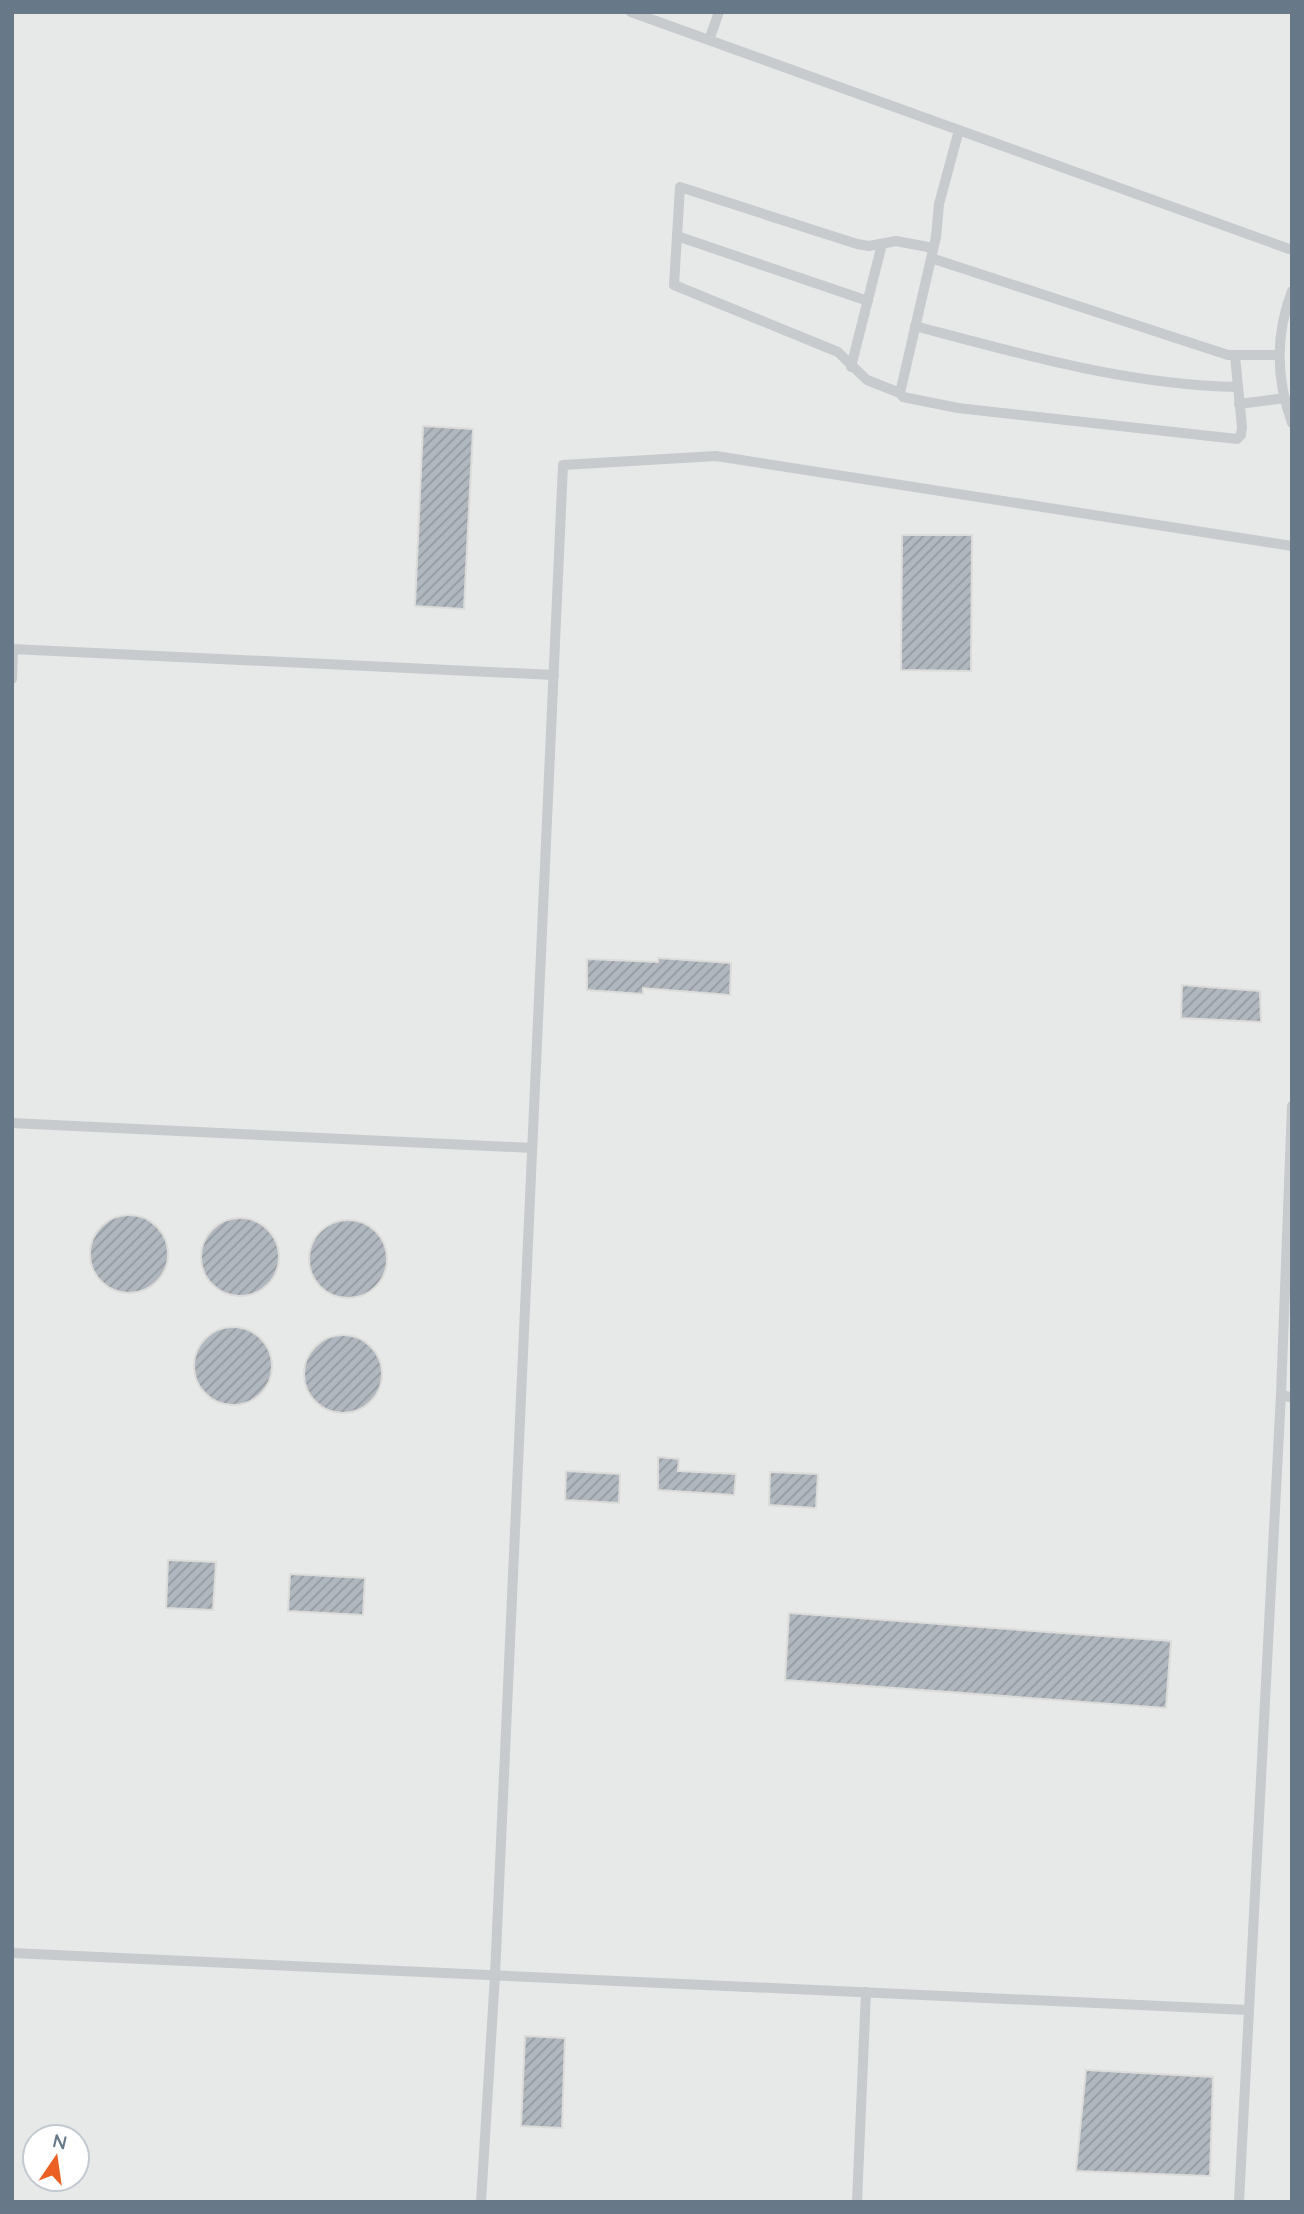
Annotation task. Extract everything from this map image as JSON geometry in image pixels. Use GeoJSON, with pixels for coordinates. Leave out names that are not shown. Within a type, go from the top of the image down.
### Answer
{"type":"FeatureCollection","features":[{"type":"Feature","properties":{"kind":"lane"},"geometry":{"type":"LineString","coordinates":[[631,12],[1292,250]]}},
{"type":"Feature","properties":{"kind":"lane"},"geometry":{"type":"LineString","coordinates":[[709,40],[719,12]]}},
{"type":"Feature","properties":{"kind":"lane"},"geometry":{"type":"LineString","coordinates":[[900,393],[933,248],[939,204],[959,130]]}},
{"type":"Feature","properties":{"kind":"lane"},"geometry":{"type":"LineString","coordinates":[[1235,356],[1241,435],[1237,439],[907,400],[900,393],[867,380],[838,352],[674,285],[680,187],[858,244],[909,242],[933,248],[1190,344],[1235,356],[1278,351]]}},
{"type":"Feature","properties":{"kind":"lane"},"geometry":{"type":"LineString","coordinates":[[677,236],[867,300]]}},
{"type":"Feature","properties":{"kind":"lane"},"geometry":{"type":"LineString","coordinates":[[851,366],[882,244]]}},
{"type":"Feature","properties":{"kind":"lane"},"geometry":{"type":"LineString","coordinates":[[1292,291],[1284,311],[1278,351],[1292,423]]}},
{"type":"Feature","properties":{"kind":"lane"},"geometry":{"type":"LineString","coordinates":[[915,326],[1038,359],[1187,386],[1238,387]]}},
{"type":"Feature","properties":{"kind":"lane"},"geometry":{"type":"LineString","coordinates":[[1240,404],[1285,398]]}},
{"type":"Feature","properties":{"kind":"lane"},"geometry":{"type":"LineString","coordinates":[[481,2202],[495,1975],[563,465],[716,456],[1292,546]]}},
{"type":"Feature","properties":{"kind":"lane"},"geometry":{"type":"LineString","coordinates":[[12,679],[13,649],[554,675]]}},
{"type":"Feature","properties":{"kind":"lane"},"geometry":{"type":"LineString","coordinates":[[1239,2202],[1247,2010],[1286,1396],[1292,1106]]}},
{"type":"Feature","properties":{"kind":"lane"},"geometry":{"type":"LineString","coordinates":[[12,1123],[532,1148]]}},
{"type":"Feature","properties":{"kind":"lane"},"geometry":{"type":"LineString","coordinates":[[12,1952],[1247,2010]]}},
{"type":"Feature","properties":{"kind":"lane"},"geometry":{"type":"LineString","coordinates":[[857,2202],[866,1992]]}},
{"type":"Feature","properties":{"kind":"shaded area"},"geometry":{"type":"Polygon","coordinates":[[[12,12],[1292,12],[1292,2202],[12,2202],[12,12]]]}},
{"type":"Feature","properties":{"kind":"building"},"geometry":{"type":"Polygon","coordinates":[[[423,426],[473,429],[464,609],[415,606],[423,426]]]}},
{"type":"Feature","properties":{"kind":"building"},"geometry":{"type":"Polygon","coordinates":[[[902,535],[972,535],[971,671],[901,670],[902,535]]]}},
{"type":"Feature","properties":{"kind":"building"},"geometry":{"type":"Polygon","coordinates":[[[658,958],[731,963],[730,995],[643,988],[643,994],[587,990],[587,959],[658,962],[658,958]]]}},
{"type":"Feature","properties":{"kind":"building"},"geometry":{"type":"Polygon","coordinates":[[[1182,985],[1260,991],[1261,1022],[1181,1018],[1182,985]]]}},
{"type":"Feature","properties":{"kind":"building"},"geometry":{"type":"Polygon","coordinates":[[[129,1215],[144,1218],[161,1232],[168,1254],[165,1269],[151,1286],[129,1293],[114,1290],[97,1276],[90,1254],[93,1239],[107,1222],[129,1215]]]}},
{"type":"Feature","properties":{"kind":"building"},"geometry":{"type":"Polygon","coordinates":[[[240,1218],[255,1221],[272,1235],[279,1257],[276,1272],[262,1289],[240,1296],[225,1293],[208,1279],[201,1257],[204,1242],[218,1225],[240,1218]]]}},
{"type":"Feature","properties":{"kind":"building"},"geometry":{"type":"Polygon","coordinates":[[[348,1220],[363,1223],[380,1237],[387,1259],[384,1274],[370,1291],[348,1298],[333,1295],[316,1281],[309,1259],[312,1244],[326,1227],[348,1220]]]}},
{"type":"Feature","properties":{"kind":"building"},"geometry":{"type":"Polygon","coordinates":[[[233,1327],[248,1330],[265,1344],[272,1366],[269,1381],[255,1398],[233,1405],[218,1402],[201,1388],[194,1366],[197,1351],[211,1334],[233,1327]]]}},
{"type":"Feature","properties":{"kind":"building"},"geometry":{"type":"Polygon","coordinates":[[[343,1335],[358,1338],[375,1352],[382,1374],[379,1389],[365,1406],[343,1413],[328,1410],[311,1396],[304,1374],[307,1359],[321,1342],[343,1335]]]}},
{"type":"Feature","properties":{"kind":"building"},"geometry":{"type":"Polygon","coordinates":[[[658,1457],[679,1459],[678,1471],[736,1474],[734,1495],[658,1490],[658,1457]]]}},
{"type":"Feature","properties":{"kind":"building"},"geometry":{"type":"Polygon","coordinates":[[[566,1471],[620,1474],[619,1503],[565,1500],[566,1471]]]}},
{"type":"Feature","properties":{"kind":"building"},"geometry":{"type":"Polygon","coordinates":[[[770,1472],[818,1474],[816,1508],[769,1505],[770,1472]]]}},
{"type":"Feature","properties":{"kind":"building"},"geometry":{"type":"Polygon","coordinates":[[[168,1560],[216,1562],[213,1610],[166,1608],[168,1560]]]}},
{"type":"Feature","properties":{"kind":"building"},"geometry":{"type":"Polygon","coordinates":[[[290,1574],[365,1578],[363,1615],[288,1611],[290,1574]]]}},
{"type":"Feature","properties":{"kind":"building"},"geometry":{"type":"Polygon","coordinates":[[[789,1613],[1171,1641],[1166,1708],[785,1680],[789,1613]]]}},
{"type":"Feature","properties":{"kind":"building"},"geometry":{"type":"Polygon","coordinates":[[[525,2036],[565,2038],[562,2128],[521,2126],[525,2036]]]}},
{"type":"Feature","properties":{"kind":"building"},"geometry":{"type":"Polygon","coordinates":[[[1086,2070],[1213,2077],[1210,2176],[1076,2171],[1086,2070]]]}}]}
